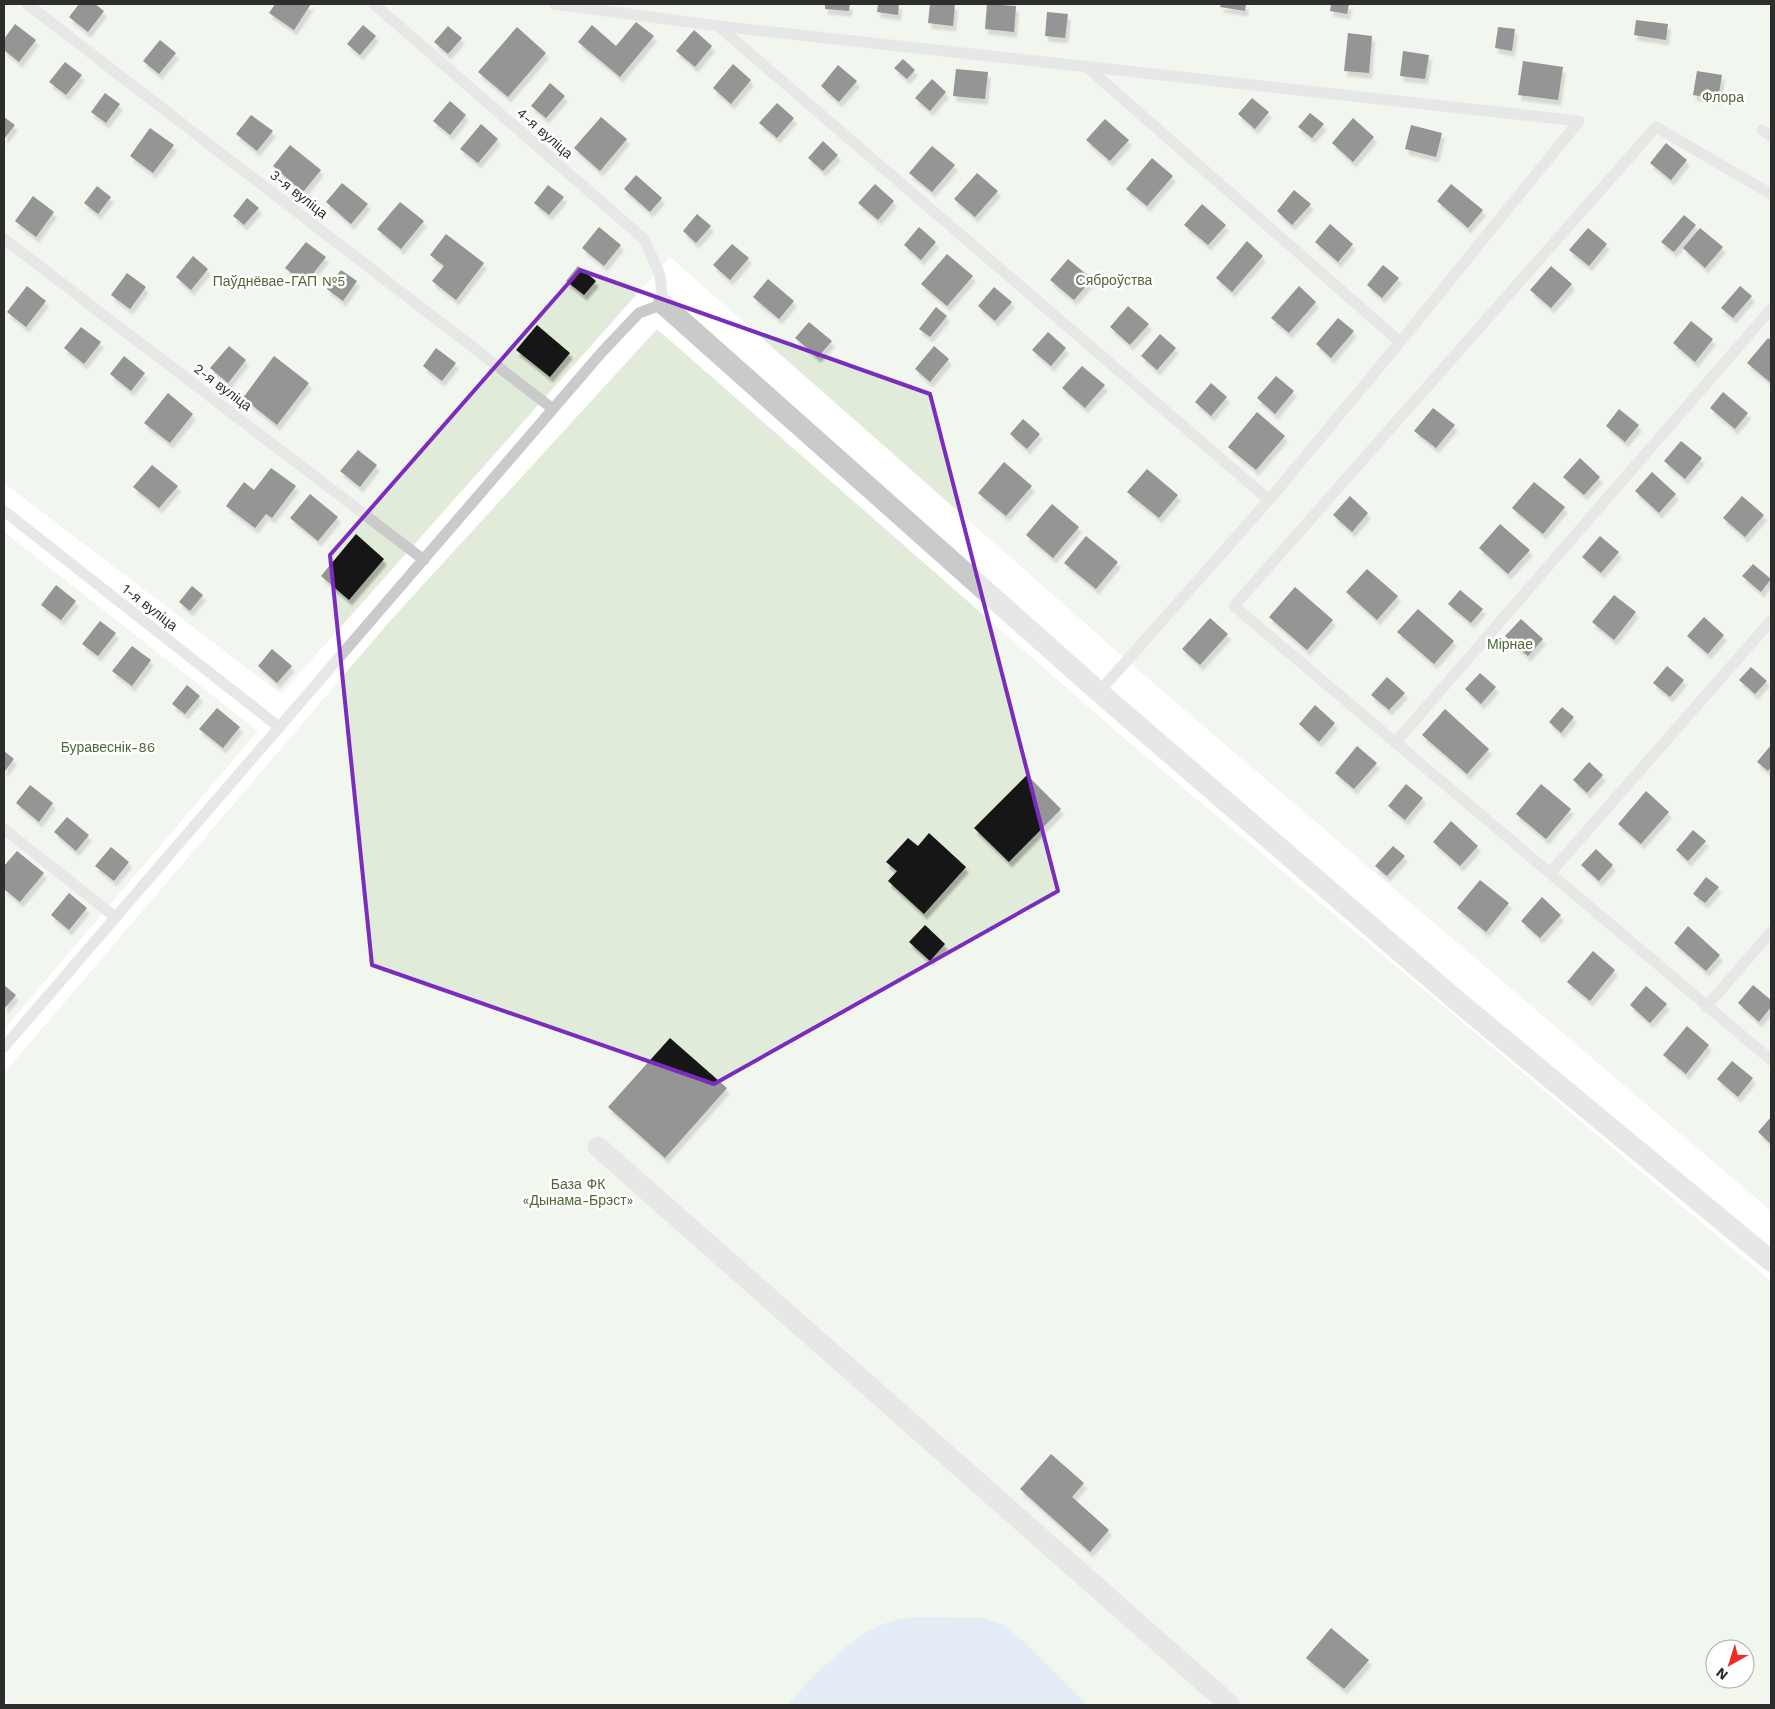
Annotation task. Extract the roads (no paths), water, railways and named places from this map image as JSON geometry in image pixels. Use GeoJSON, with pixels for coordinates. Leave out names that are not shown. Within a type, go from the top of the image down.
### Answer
{"type":"FeatureCollection","features":[{"type":"Feature","properties":{"kind":"street"},"geometry":{"type":"LineString","coordinates":[[662,304],[1099,692],[1456,1000],[1771,1261]]}},
{"type":"Feature","properties":{"kind":"street"},"geometry":{"type":"LineString","coordinates":[[598,1147],[1230,1705]]}},
{"type":"Feature","properties":{"kind":"lane","name":"3-я вуліца"},"geometry":{"type":"LineString","coordinates":[[27,4],[553,409]]}},
{"type":"Feature","properties":{"kind":"lane","name":"4-я вуліца"},"geometry":{"type":"LineString","coordinates":[[374,4],[644,239],[660,275],[662,304]]}},
{"type":"Feature","properties":{"kind":"lane"},"geometry":{"type":"LineString","coordinates":[[554,4],[718,26],[1579,121],[1269,500],[1099,692]]}},
{"type":"Feature","properties":{"kind":"lane"},"geometry":{"type":"LineString","coordinates":[[718,26],[1269,500]]}},
{"type":"Feature","properties":{"kind":"lane"},"geometry":{"type":"LineString","coordinates":[[1088,68],[1400,342]]}},
{"type":"Feature","properties":{"kind":"lane"},"geometry":{"type":"LineString","coordinates":[[1771,194],[1656,127],[1234,606],[1771,1060]]}},
{"type":"Feature","properties":{"kind":"lane","name":"2-я вуліца"},"geometry":{"type":"LineString","coordinates":[[4,239],[424,560]]}},
{"type":"Feature","properties":{"kind":"lane"},"geometry":{"type":"LineString","coordinates":[[4,1047],[602,352],[639,313],[662,304]]}},
{"type":"Feature","properties":{"kind":"lane"},"geometry":{"type":"LineString","coordinates":[[1395,743],[1771,309]]}},
{"type":"Feature","properties":{"kind":"lane","name":"1-я вуліца"},"geometry":{"type":"LineString","coordinates":[[4,510],[279,727]]}},
{"type":"Feature","properties":{"kind":"lane"},"geometry":{"type":"LineString","coordinates":[[1550,873],[1771,621]]}},
{"type":"Feature","properties":{"kind":"lane"},"geometry":{"type":"LineString","coordinates":[[4,829],[115,917]]}},
{"type":"Feature","properties":{"kind":"lane"},"geometry":{"type":"LineString","coordinates":[[1706,1007],[1771,932]]}},
{"type":"Feature","properties":{"kind":"water"},"geometry":{"type":"Polygon","coordinates":[[[912,1617],[983,1618],[1004,1625],[1021,1639],[1087,1705],[787,1705],[834,1657],[862,1635],[892,1621],[912,1617]]]}},
{"type":"Feature","properties":{"kind":"park label","name":"Флора"},"geometry":{"type":"Point","coordinates":[1723,97]}},
{"type":"Feature","properties":{"kind":"park label","name":"Сяброўства"},"geometry":{"type":"Point","coordinates":[1114,280]}},
{"type":"Feature","properties":{"kind":"park label","name":"Паўднёвае-ГАП №5"},"geometry":{"type":"Point","coordinates":[279,281]}},
{"type":"Feature","properties":{"kind":"park label","name":"Мірнае"},"geometry":{"type":"Point","coordinates":[1510,644]}},
{"type":"Feature","properties":{"kind":"park label","name":"Буравеснік-86"},"geometry":{"type":"Point","coordinates":[108,747]}},
{"type":"Feature","properties":{"kind":"park label","name":"База ФК «Дынама-Брэст»"},"geometry":{"type":"Point","coordinates":[578,1192]}}]}
